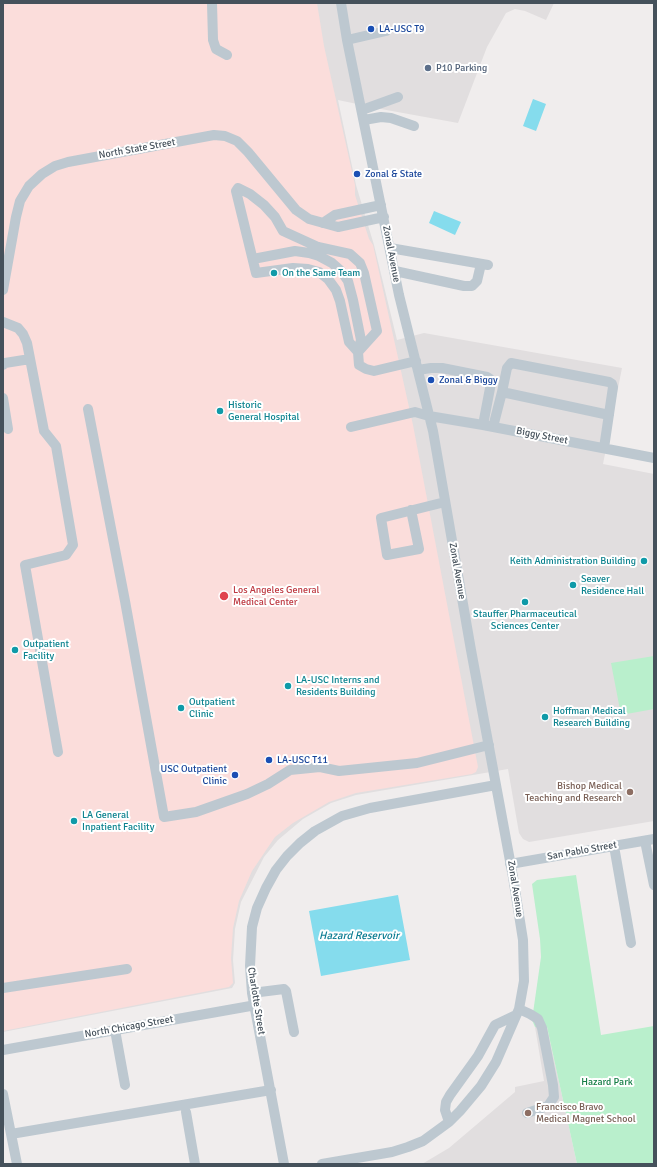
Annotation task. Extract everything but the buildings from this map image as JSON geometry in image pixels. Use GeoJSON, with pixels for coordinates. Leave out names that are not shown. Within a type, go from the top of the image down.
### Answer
{"type":"FeatureCollection","features":[{"type":"Feature","properties":{"kind":"street"},"geometry":{"type":"LineString","coordinates":[[212,3],[213,40],[216,49],[227,55]]}},
{"type":"Feature","properties":{"kind":"street","name":"Zonal Avenue"},"geometry":{"type":"LineString","coordinates":[[322,1164],[392,1152],[408,1147],[423,1140],[449,1122],[481,1086],[496,1062],[517,1012],[524,981],[523,940],[430,416],[390,248],[347,40],[341,3]]}},
{"type":"Feature","properties":{"kind":"street"},"geometry":{"type":"LineString","coordinates":[[347,40],[386,31]]}},
{"type":"Feature","properties":{"kind":"street"},"geometry":{"type":"LineString","coordinates":[[363,115],[398,97]]}},
{"type":"Feature","properties":{"kind":"street"},"geometry":{"type":"LineString","coordinates":[[363,115],[391,118],[414,126]]}},
{"type":"Feature","properties":{"kind":"street","name":"North State Street"},"geometry":{"type":"LineString","coordinates":[[3,290],[20,201],[29,186],[42,174],[55,166],[68,162],[214,135],[225,136],[237,141],[248,152],[296,210],[309,219],[338,227],[384,217]]}},
{"type":"Feature","properties":{"kind":"street"},"geometry":{"type":"LineString","coordinates":[[238,188],[250,194],[264,205],[275,217],[283,231],[318,247],[350,254],[360,263],[364,273],[377,331],[358,352],[349,342],[340,301],[336,290],[328,279],[319,272],[308,269],[293,268],[256,273],[236,191],[238,188]]}},
{"type":"Feature","properties":{"kind":"street"},"geometry":{"type":"LineString","coordinates":[[323,223],[336,215],[381,204]]}},
{"type":"Feature","properties":{"kind":"street"},"geometry":{"type":"LineString","coordinates":[[390,248],[484,264],[477,281],[472,286],[464,286],[395,271]]}},
{"type":"Feature","properties":{"kind":"street"},"geometry":{"type":"LineString","coordinates":[[253,259],[295,252],[309,253],[319,256],[332,263],[341,271],[348,281],[352,294],[361,340],[358,352],[359,365],[374,371],[417,366],[442,368],[487,377],[490,379],[491,383],[488,426]]}},
{"type":"Feature","properties":{"kind":"street"},"geometry":{"type":"LineString","coordinates":[[3,322],[18,328],[23,334],[27,343],[44,431],[56,446],[73,545],[66,555],[25,565],[58,752]]}},
{"type":"Feature","properties":{"kind":"street"},"geometry":{"type":"LineString","coordinates":[[3,365],[5,363],[30,359]]}},
{"type":"Feature","properties":{"kind":"street"},"geometry":{"type":"LineString","coordinates":[[488,426],[501,396],[507,368],[511,363],[609,382],[612,384],[613,387],[604,448]]}},
{"type":"Feature","properties":{"kind":"street"},"geometry":{"type":"LineString","coordinates":[[501,396],[609,415]]}},
{"type":"Feature","properties":{"kind":"street"},"geometry":{"type":"LineString","coordinates":[[3,398],[8,429]]}},
{"type":"Feature","properties":{"kind":"street"},"geometry":{"type":"LineString","coordinates":[[88,409],[125,601],[164,817],[196,812],[247,794],[268,784],[290,770],[320,767],[339,771],[417,763],[489,745]]}},
{"type":"Feature","properties":{"kind":"street","name":"Biggy Street"},"geometry":{"type":"LineString","coordinates":[[351,427],[415,412],[654,458]]}},
{"type":"Feature","properties":{"kind":"street"},"geometry":{"type":"LineString","coordinates":[[411,510],[419,549],[387,555],[381,518],[411,510],[445,502]]}},
{"type":"Feature","properties":{"kind":"street","name":"Charlotte Street"},"geometry":{"type":"LineString","coordinates":[[284,1164],[256,1004],[252,993],[250,966],[252,927],[257,908],[276,870],[300,843],[315,831],[329,823],[356,812],[370,808],[496,785]]}},
{"type":"Feature","properties":{"kind":"street"},"geometry":{"type":"LineString","coordinates":[[650,840],[654,885]]}},
{"type":"Feature","properties":{"kind":"street","name":"San Pablo Street"},"geometry":{"type":"LineString","coordinates":[[510,864],[650,840]]}},
{"type":"Feature","properties":{"kind":"street"},"geometry":{"type":"LineString","coordinates":[[614,846],[632,943]]}},
{"type":"Feature","properties":{"kind":"street"},"geometry":{"type":"LineString","coordinates":[[3,988],[127,969]]}},
{"type":"Feature","properties":{"kind":"street"},"geometry":{"type":"LineString","coordinates":[[252,993],[284,989],[286,991],[294,1032]]}},
{"type":"Feature","properties":{"kind":"street","name":"North Chicago Street"},"geometry":{"type":"LineString","coordinates":[[3,1050],[256,1004]]}},
{"type":"Feature","properties":{"kind":"street"},"geometry":{"type":"LineString","coordinates":[[449,1122],[445,1110],[446,1102],[450,1095],[478,1056],[496,1025],[517,1012],[530,1014],[538,1020],[542,1028],[553,1085],[554,1097],[548,1106],[527,1113]]}},
{"type":"Feature","properties":{"kind":"street"},"geometry":{"type":"LineString","coordinates":[[115,1030],[125,1085]]}},
{"type":"Feature","properties":{"kind":"street"},"geometry":{"type":"LineString","coordinates":[[11,1134],[271,1090]]}},
{"type":"Feature","properties":{"kind":"street"},"geometry":{"type":"LineString","coordinates":[[3,1094],[17,1164]]}},
{"type":"Feature","properties":{"kind":"street"},"geometry":{"type":"LineString","coordinates":[[186,1112],[195,1164]]}},
{"type":"Feature","properties":{"kind":"shaded area","name":"Los Angeles General Medical Center"},"geometry":{"type":"Polygon","coordinates":[[[3,3],[554,3],[546,20],[525,11],[515,9],[506,13],[487,47],[458,123],[338,100],[356,185],[374,245],[397,340],[424,333],[622,368],[603,464],[654,474],[654,821],[529,842],[523,839],[519,833],[508,769],[356,795],[331,803],[303,819],[278,840],[264,857],[241,902],[235,929],[233,960],[235,983],[232,988],[3,1032],[3,3]]]}},
{"type":"Feature","properties":{"kind":"shaded area","name":"Los Angeles General Medical Center"},"geometry":{"type":"Polygon","coordinates":[[[3,3],[317,3],[324,46],[355,185],[355,195],[369,239],[373,245],[413,425],[478,767],[476,772],[472,774],[356,793],[329,802],[293,823],[275,837],[252,871],[239,901],[233,928],[231,958],[233,983],[229,987],[3,1031],[3,3]]]}},
{"type":"Feature","properties":{"kind":"shaded area","name":"Francisco Bravo Medical Magnet School"},"geometry":{"type":"Polygon","coordinates":[[[535,1027],[547,1027],[577,1164],[422,1164],[449,1148],[515,1092],[515,1087],[544,1081],[535,1027]]]}},
{"type":"Feature","properties":{"kind":"green space"},"geometry":{"type":"Polygon","coordinates":[[[654,656],[654,709],[621,715],[611,663],[654,656]]]}},
{"type":"Feature","properties":{"kind":"green space","name":"Hazard Park"},"geometry":{"type":"Polygon","coordinates":[[[576,875],[601,1035],[654,1026],[654,1164],[577,1164],[547,1027],[535,1027],[532,1020],[541,957],[540,939],[532,884],[537,880],[576,875]]]}},
{"type":"Feature","properties":{"kind":"water"},"geometry":{"type":"Polygon","coordinates":[[[533,99],[546,104],[536,131],[523,126],[533,99]]]}},
{"type":"Feature","properties":{"kind":"water"},"geometry":{"type":"Polygon","coordinates":[[[434,211],[461,222],[455,235],[429,223],[434,211]]]}},
{"type":"Feature","properties":{"kind":"water","name":"Hazard Reservoir"},"geometry":{"type":"Polygon","coordinates":[[[398,895],[410,960],[321,976],[309,911],[398,895]]]}},
{"type":"Feature","properties":{"kind":"place","name":"LA-USC T9"},"geometry":{"type":"Point","coordinates":[371,29]}},
{"type":"Feature","properties":{"kind":"place","name":"P10 Parking"},"geometry":{"type":"Point","coordinates":[428,68]}},
{"type":"Feature","properties":{"kind":"place","name":"Zonal & State"},"geometry":{"type":"Point","coordinates":[357,174]}},
{"type":"Feature","properties":{"kind":"place","name":"On the Same Team"},"geometry":{"type":"Point","coordinates":[274,273]}},
{"type":"Feature","properties":{"kind":"place","name":"Zonal & Biggy"},"geometry":{"type":"Point","coordinates":[431,380]}},
{"type":"Feature","properties":{"kind":"place","name":"Historic General Hospital"},"geometry":{"type":"Point","coordinates":[220,411]}},
{"type":"Feature","properties":{"kind":"place","name":"Keith Administration Building"},"geometry":{"type":"Point","coordinates":[644,561]}},
{"type":"Feature","properties":{"kind":"place","name":"Seaver Residence Hall"},"geometry":{"type":"Point","coordinates":[573,585]}},
{"type":"Feature","properties":{"kind":"place","name":"Los Angeles General Medical Center"},"geometry":{"type":"Point","coordinates":[224,596]}},
{"type":"Feature","properties":{"kind":"place","name":"Stauffer Pharmaceutical Sciences Center"},"geometry":{"type":"Point","coordinates":[525,602]}},
{"type":"Feature","properties":{"kind":"place","name":"Outpatient Facility"},"geometry":{"type":"Point","coordinates":[15,650]}},
{"type":"Feature","properties":{"kind":"place","name":"LA-USC Interns and Residents Building"},"geometry":{"type":"Point","coordinates":[288,686]}},
{"type":"Feature","properties":{"kind":"place","name":"Outpatient Clinic"},"geometry":{"type":"Point","coordinates":[181,708]}},
{"type":"Feature","properties":{"kind":"place","name":"Hoffman Medical Research Building"},"geometry":{"type":"Point","coordinates":[545,717]}},
{"type":"Feature","properties":{"kind":"place","name":"LA-USC T11"},"geometry":{"type":"Point","coordinates":[269,760]}},
{"type":"Feature","properties":{"kind":"place","name":"USC Outpatient Clinic"},"geometry":{"type":"Point","coordinates":[235,775]}},
{"type":"Feature","properties":{"kind":"place","name":"Bishop Medical Teaching and Research"},"geometry":{"type":"Point","coordinates":[630,792]}},
{"type":"Feature","properties":{"kind":"place","name":"LA General Inpatient Facility"},"geometry":{"type":"Point","coordinates":[74,821]}},
{"type":"Feature","properties":{"kind":"place","name":"Francisco Bravo Medical Magnet School"},"geometry":{"type":"Point","coordinates":[528,1113]}}]}
